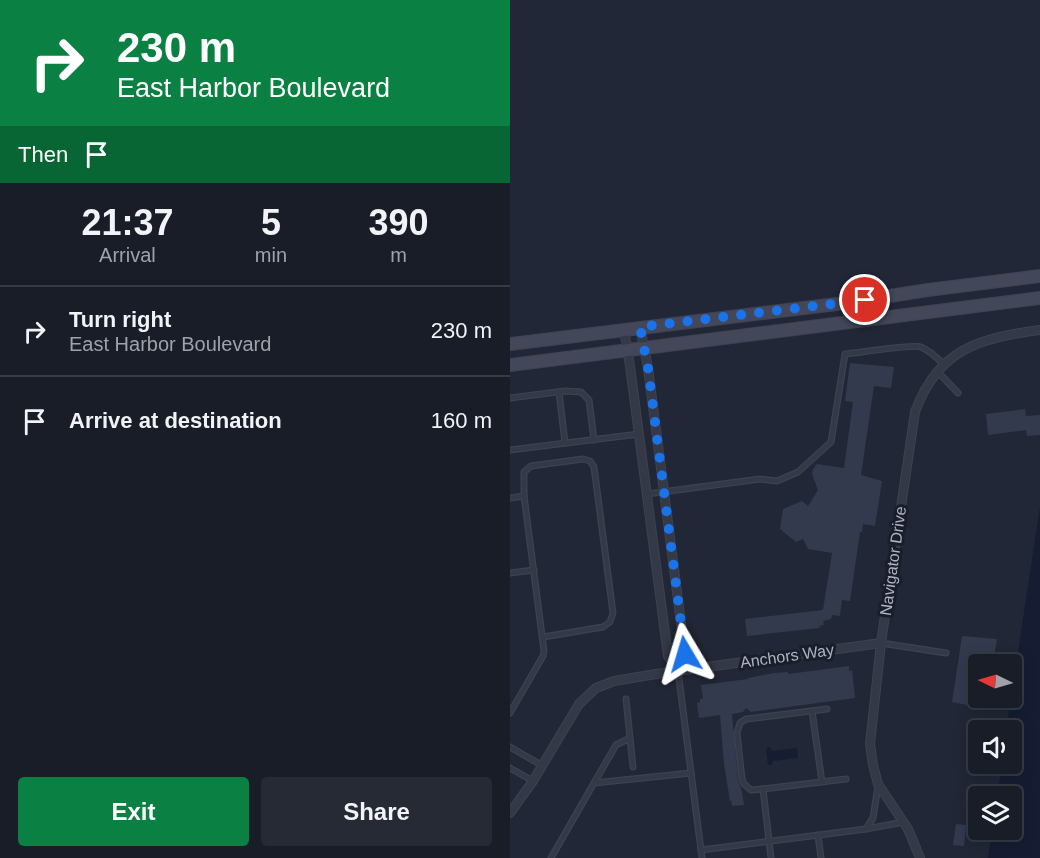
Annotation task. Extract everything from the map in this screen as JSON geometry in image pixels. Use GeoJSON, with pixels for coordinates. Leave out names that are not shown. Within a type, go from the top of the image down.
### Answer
{"type":"FeatureCollection","features":[{"type":"Feature","properties":{"kind":"main road"},"geometry":{"type":"LineString","coordinates":[[510,344],[845,303],[1040,276]]}},
{"type":"Feature","properties":{"kind":"main road"},"geometry":{"type":"LineString","coordinates":[[510,365],[1040,298]]}},
{"type":"Feature","properties":{"kind":"street"},"geometry":{"type":"LineString","coordinates":[[640,327],[648,368],[685,654],[678,671]]}},
{"type":"Feature","properties":{"kind":"street"},"geometry":{"type":"LineString","coordinates":[[624,330],[668,656],[678,671]]}},
{"type":"Feature","properties":{"kind":"street","name":"Navigator Drive"},"geometry":{"type":"LineString","coordinates":[[920,858],[904,822],[878,783],[870,744],[881,643],[913,424],[919,401],[944,364],[959,352],[993,337],[1040,330]]}},
{"type":"Feature","properties":{"kind":"street","name":"Anchors Way"},"geometry":{"type":"LineString","coordinates":[[510,813],[543,766],[579,704],[590,692],[614,681],[881,643]]}},
{"type":"Feature","properties":{"kind":"lane"},"geometry":{"type":"LineString","coordinates":[[647,494],[760,479],[777,481],[798,472],[831,442],[845,354],[920,346],[944,364]]}},
{"type":"Feature","properties":{"kind":"lane"},"geometry":{"type":"LineString","coordinates":[[938,372],[958,393]]}},
{"type":"Feature","properties":{"kind":"lane"},"geometry":{"type":"LineString","coordinates":[[510,398],[576,390],[586,395],[594,440]]}},
{"type":"Feature","properties":{"kind":"lane"},"geometry":{"type":"LineString","coordinates":[[559,392],[565,443]]}},
{"type":"Feature","properties":{"kind":"lane"},"geometry":{"type":"LineString","coordinates":[[510,450],[639,434]]}},
{"type":"Feature","properties":{"kind":"lane"},"geometry":{"type":"LineString","coordinates":[[510,713],[543,656],[543,637],[524,496],[524,472],[531,466],[583,459],[590,461],[594,467],[613,613],[610,622],[603,627],[543,637]]}},
{"type":"Feature","properties":{"kind":"lane"},"geometry":{"type":"LineString","coordinates":[[510,498],[524,496]]}},
{"type":"Feature","properties":{"kind":"lane"},"geometry":{"type":"LineString","coordinates":[[510,573],[534,570]]}},
{"type":"Feature","properties":{"kind":"lane"},"geometry":{"type":"LineString","coordinates":[[881,643],[946,653]]}},
{"type":"Feature","properties":{"kind":"lane"},"geometry":{"type":"LineString","coordinates":[[678,671],[702,858]]}},
{"type":"Feature","properties":{"kind":"lane"},"geometry":{"type":"LineString","coordinates":[[626,699],[633,767]]}},
{"type":"Feature","properties":{"kind":"lane"},"geometry":{"type":"LineString","coordinates":[[827,709],[746,719],[740,723],[737,733],[742,779],[751,790],[846,779]]}},
{"type":"Feature","properties":{"kind":"lane"},"geometry":{"type":"LineString","coordinates":[[812,711],[822,782]]}},
{"type":"Feature","properties":{"kind":"lane"},"geometry":{"type":"LineString","coordinates":[[551,858],[616,746],[630,738]]}},
{"type":"Feature","properties":{"kind":"lane"},"geometry":{"type":"LineString","coordinates":[[510,747],[543,766]]}},
{"type":"Feature","properties":{"kind":"lane"},"geometry":{"type":"LineString","coordinates":[[510,768],[533,781]]}},
{"type":"Feature","properties":{"kind":"lane"},"geometry":{"type":"LineString","coordinates":[[594,783],[692,773]]}},
{"type":"Feature","properties":{"kind":"lane"},"geometry":{"type":"LineString","coordinates":[[866,830],[873,818],[878,783]]}},
{"type":"Feature","properties":{"kind":"lane"},"geometry":{"type":"LineString","coordinates":[[764,789],[771,858]]}},
{"type":"Feature","properties":{"kind":"lane"},"geometry":{"type":"LineString","coordinates":[[701,850],[866,830],[904,822]]}},
{"type":"Feature","properties":{"kind":"lane"},"geometry":{"type":"LineString","coordinates":[[818,835],[820,858]]}},
{"type":"Feature","properties":{"kind":"water"},"geometry":{"type":"Polygon","coordinates":[[[1040,507],[1040,858],[988,858],[991,840],[1022,840],[1022,786],[999,786],[1000,774],[1022,774],[1022,720],[1008,720],[1009,708],[1022,708],[1022,654],[1018,654],[1040,507]]]}},
{"type":"Feature","properties":{"kind":"water"},"geometry":{"type":"Polygon","coordinates":[[[770,747],[772,751],[797,748],[798,758],[773,761],[772,765],[768,765],[766,749],[770,747]]]}},
{"type":"Feature","properties":{"kind":"building"},"geometry":{"type":"Polygon","coordinates":[[[850,363],[894,367],[891,388],[874,386],[861,475],[882,481],[875,526],[863,524],[862,532],[860,532],[850,601],[842,600],[840,616],[832,615],[831,619],[823,621],[824,625],[819,626],[820,628],[747,636],[745,619],[823,610],[832,553],[808,549],[803,539],[796,542],[780,529],[783,509],[802,501],[808,506],[818,490],[812,474],[817,464],[844,468],[853,402],[845,401],[850,363]]]}},
{"type":"Feature","properties":{"kind":"building"},"geometry":{"type":"Polygon","coordinates":[[[1025,409],[1026,416],[1040,415],[1040,435],[1027,436],[1026,430],[988,435],[986,414],[1025,409]]]}},
{"type":"Feature","properties":{"kind":"building"},"geometry":{"type":"Polygon","coordinates":[[[962,636],[997,639],[995,654],[968,654],[968,705],[952,702],[962,636]]]}},
{"type":"Feature","properties":{"kind":"building"},"geometry":{"type":"Polygon","coordinates":[[[849,666],[849,671],[852,670],[855,698],[751,712],[746,708],[743,712],[732,714],[738,779],[744,805],[732,806],[724,764],[720,715],[699,718],[697,703],[703,699],[701,685],[774,673],[788,672],[788,674],[849,666]]]}},
{"type":"Feature","properties":{"kind":"building"},"geometry":{"type":"Polygon","coordinates":[[[956,824],[966,825],[964,846],[953,845],[956,824]]]}},
{"type":"Feature","properties":{"kind":"route"},"geometry":{"type":"LineString","coordinates":[[685,654],[648,368],[640,327],[865,300]]}}]}
